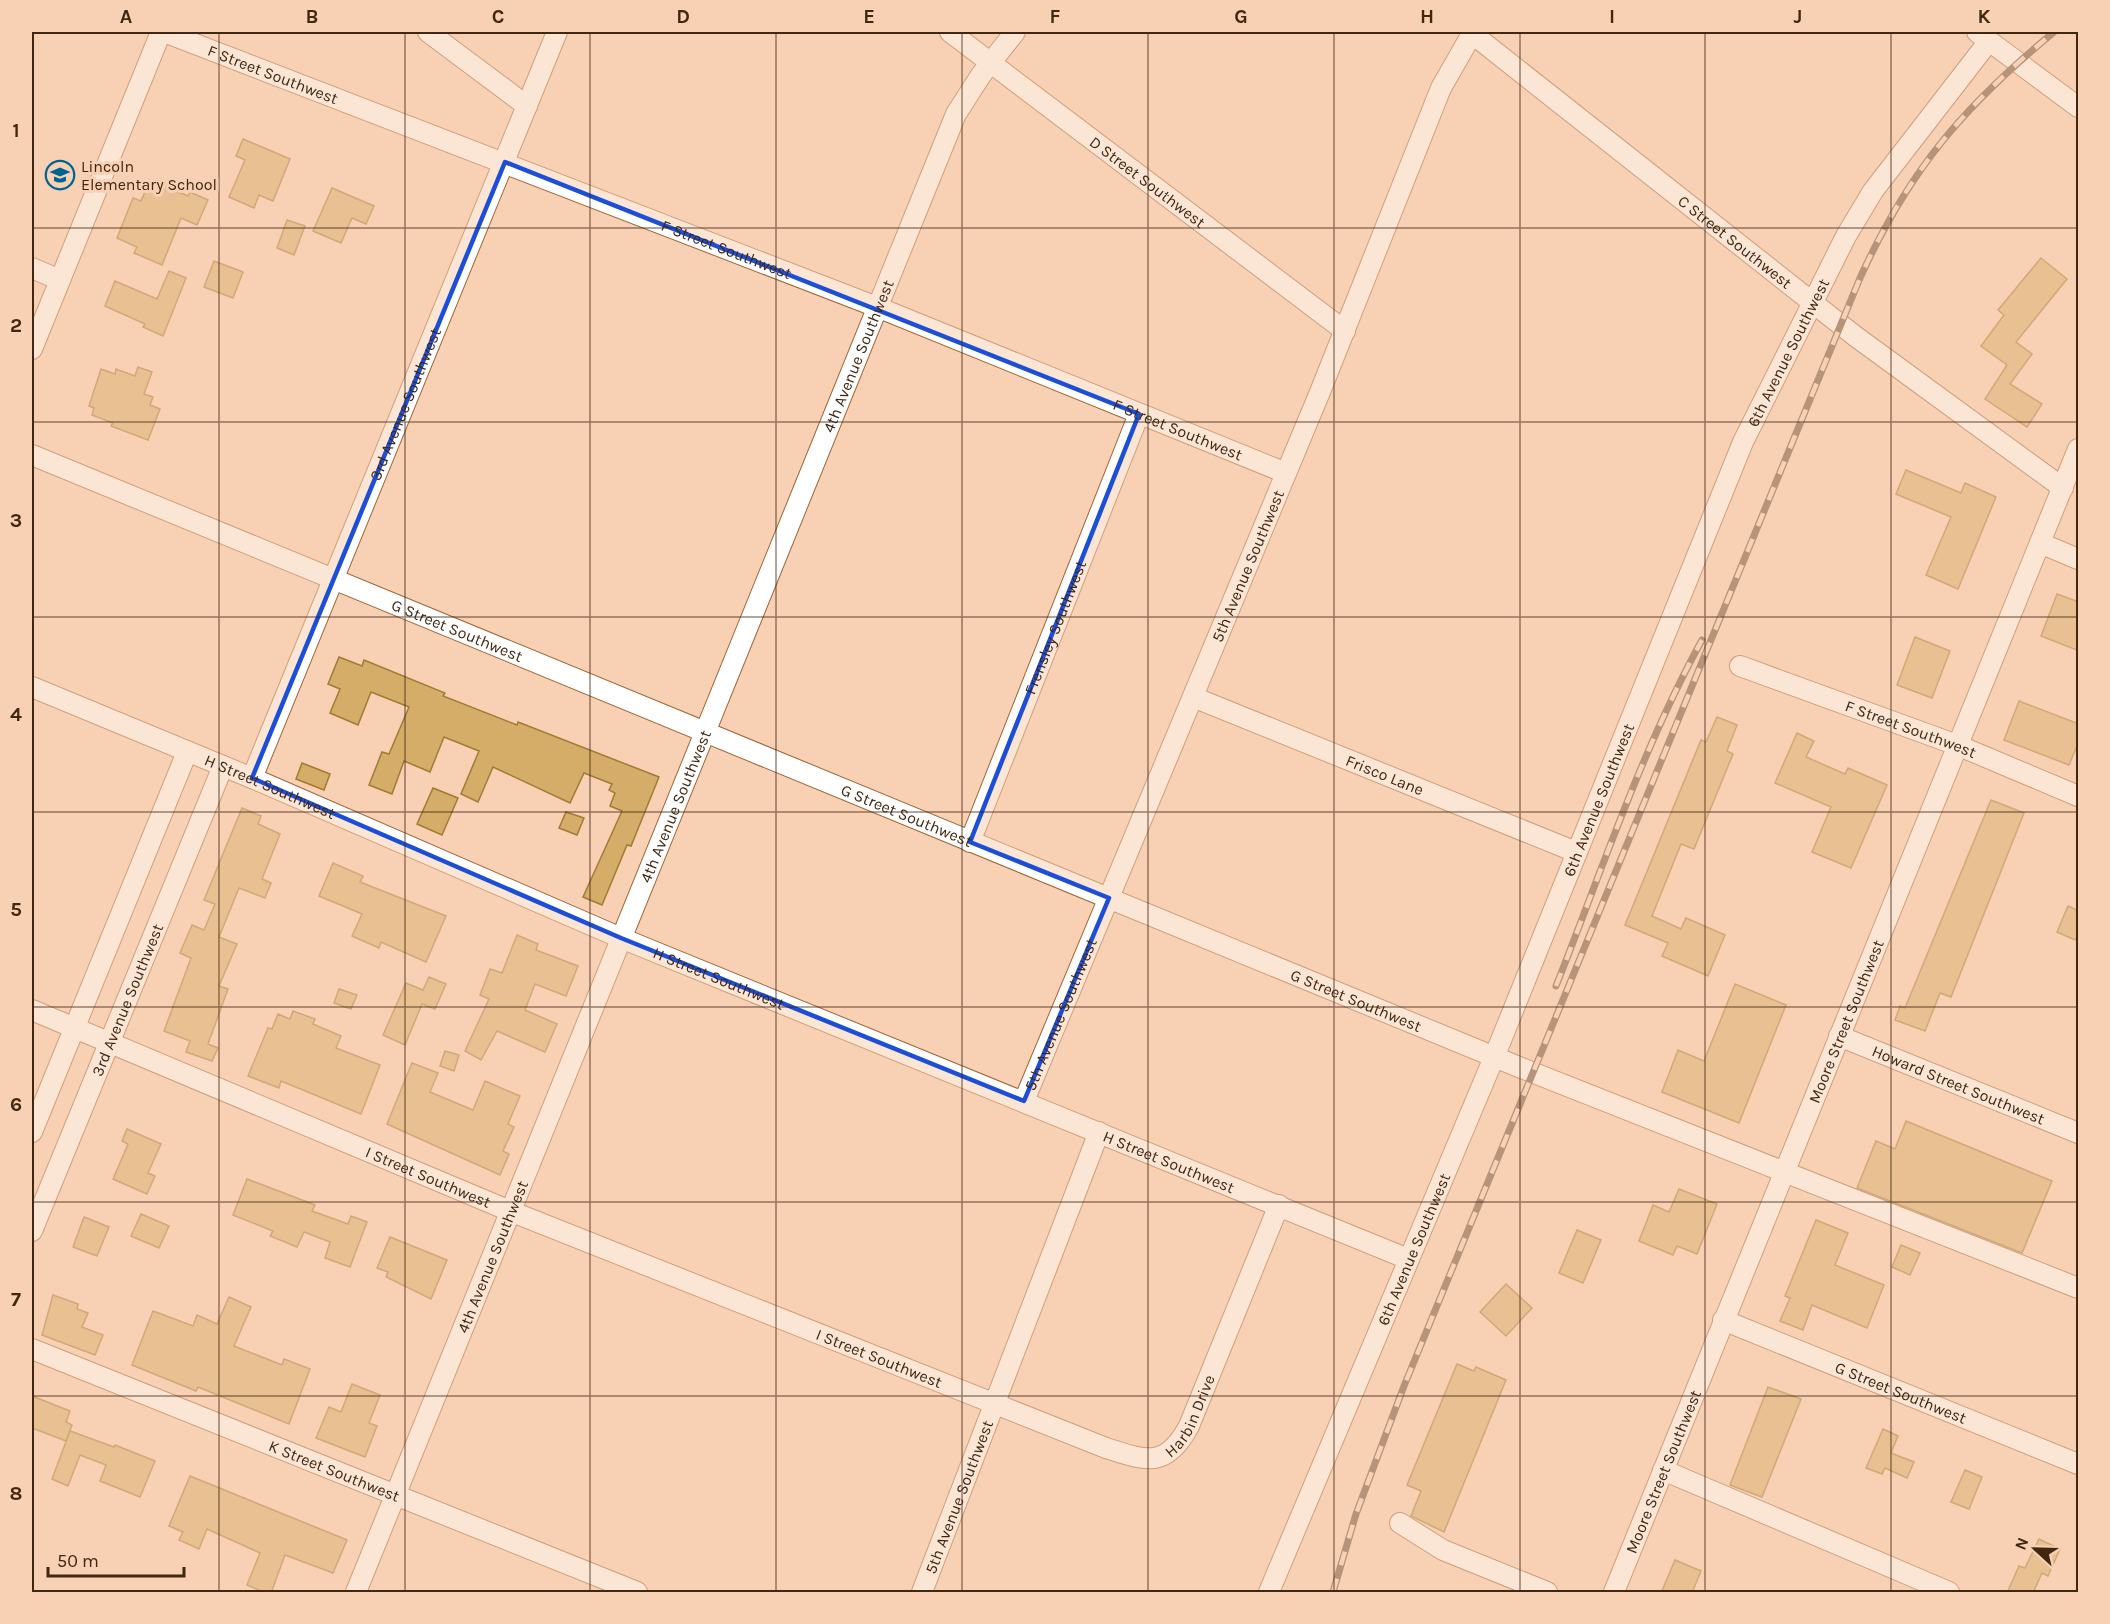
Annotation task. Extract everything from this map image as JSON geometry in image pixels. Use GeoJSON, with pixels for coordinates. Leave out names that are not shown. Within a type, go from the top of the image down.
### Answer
{"type":"FeatureCollection","features":[{"type":"Feature","properties":{"kind":"street","name":"F Street Southwest"},"geometry":{"type":"LineString","coordinates":[[163,32],[877,307],[1286,473]]}},
{"type":"Feature","properties":{"kind":"street"},"geometry":{"type":"LineString","coordinates":[[32,349],[163,32]]}},
{"type":"Feature","properties":{"kind":"street"},"geometry":{"type":"LineString","coordinates":[[428,32],[527,106]]}},
{"type":"Feature","properties":{"kind":"street","name":"3rd Avenue Southwest"},"geometry":{"type":"LineString","coordinates":[[252,778],[557,32]]}},
{"type":"Feature","properties":{"kind":"street","name":"D Street Southwest"},"geometry":{"type":"LineString","coordinates":[[951,32],[1345,331]]}},
{"type":"Feature","properties":{"kind":"street","name":"4th Avenue Southwest"},"geometry":{"type":"LineString","coordinates":[[356,1593],[956,114],[991,62],[1015,32]]}},
{"type":"Feature","properties":{"kind":"street","name":"C Street Southwest"},"geometry":{"type":"LineString","coordinates":[[1471,32],[1814,302],[2063,488]]}},
{"type":"Feature","properties":{"kind":"street","name":"5th Avenue Southwest"},"geometry":{"type":"LineString","coordinates":[[1024,1101],[1345,331],[1442,88],[1471,32]]}},
{"type":"Feature","properties":{"kind":"street"},"geometry":{"type":"LineString","coordinates":[[1983,36],[2079,107]]}},
{"type":"Feature","properties":{"kind":"street","name":"6th Avenue Southwest"},"geometry":{"type":"LineString","coordinates":[[1269,1593],[1495,1055],[1743,442],[1846,236],[1872,191],[1983,36]]}},
{"type":"Feature","properties":{"kind":"street"},"geometry":{"type":"LineString","coordinates":[[32,268],[60,280]]}},
{"type":"Feature","properties":{"kind":"street","name":"Frensley Southwest"},"geometry":{"type":"LineString","coordinates":[[970,842],[1139,414]]}},
{"type":"Feature","properties":{"kind":"street","name":"Moore Street Southwest"},"geometry":{"type":"LineString","coordinates":[[1614,1593],[1723,1320],[2079,449]]}},
{"type":"Feature","properties":{"kind":"street","name":"G Street Southwest"},"geometry":{"type":"LineString","coordinates":[[32,455],[335,578],[704,734],[1783,1173],[2079,1288]]}},
{"type":"Feature","properties":{"kind":"street"},"geometry":{"type":"LineString","coordinates":[[2040,543],[2079,559]]}},
{"type":"Feature","properties":{"kind":"street","name":"F Street Southwest"},"geometry":{"type":"LineString","coordinates":[[1740,666],[1957,745],[2079,796]]}},
{"type":"Feature","properties":{"kind":"street","name":"H Street Southwest"},"geometry":{"type":"LineString","coordinates":[[32,687],[252,778],[621,938],[1408,1259]]}},
{"type":"Feature","properties":{"kind":"street","name":"Frisco Lane"},"geometry":{"type":"LineString","coordinates":[[1193,698],[1576,852]]}},
{"type":"Feature","properties":{"kind":"street"},"geometry":{"type":"LineString","coordinates":[[32,1132],[187,752]]}},
{"type":"Feature","properties":{"kind":"street","name":"3rd Avenue Southwest"},"geometry":{"type":"LineString","coordinates":[[32,1231],[223,766]]}},
{"type":"Feature","properties":{"kind":"street","name":"I Street Southwest"},"geometry":{"type":"LineString","coordinates":[[32,1010],[510,1211],[995,1403]]}},
{"type":"Feature","properties":{"kind":"street","name":"Howard Street Southwest"},"geometry":{"type":"LineString","coordinates":[[1839,1036],[2079,1133]]}},
{"type":"Feature","properties":{"kind":"street","name":"5th Avenue Southwest"},"geometry":{"type":"LineString","coordinates":[[922,1593],[1099,1132]]}},
{"type":"Feature","properties":{"kind":"street","name":"Harbin Drive"},"geometry":{"type":"LineString","coordinates":[[995,1403],[1144,1460],[1158,1458],[1170,1452],[1182,1440],[1189,1426],[1279,1205]]}},
{"type":"Feature","properties":{"kind":"street","name":"G Street Southwest"},"geometry":{"type":"LineString","coordinates":[[1723,1320],[2079,1464]]}},
{"type":"Feature","properties":{"kind":"street","name":"K Street Southwest"},"geometry":{"type":"LineString","coordinates":[[32,1349],[637,1593]]}},
{"type":"Feature","properties":{"kind":"street"},"geometry":{"type":"LineString","coordinates":[[1663,1470],[1949,1593]]}},
{"type":"Feature","properties":{"kind":"street"},"geometry":{"type":"LineString","coordinates":[[1400,1523],[1443,1550],[1547,1593]]}},
{"type":"Feature","properties":{"kind":"highlighted area"},"geometry":{"type":"Polygon","coordinates":[[[505,162],[1139,414],[970,842],[1109,898],[1024,1101],[621,938],[252,778],[505,162]]]}},
{"type":"Feature","properties":{"kind":"building"},"geometry":{"type":"Polygon","coordinates":[[[243,139],[290,159],[273,201],[259,195],[254,208],[229,197],[245,160],[236,156],[243,139]]]}},
{"type":"Feature","properties":{"kind":"building"},"geometry":{"type":"Polygon","coordinates":[[[150,180],[188,196],[190,192],[208,200],[197,225],[181,218],[162,265],[134,253],[137,247],[117,238],[133,198],[141,201],[150,180]]]}},
{"type":"Feature","properties":{"kind":"building"},"geometry":{"type":"Polygon","coordinates":[[[332,188],[374,206],[366,224],[352,218],[341,243],[313,231],[332,188]]]}},
{"type":"Feature","properties":{"kind":"building"},"geometry":{"type":"Polygon","coordinates":[[[287,220],[305,226],[294,255],[277,248],[287,220]]]}},
{"type":"Feature","properties":{"kind":"building"},"geometry":{"type":"Polygon","coordinates":[[[2041,258],[2067,279],[2016,342],[2032,354],[2010,384],[2042,404],[2027,427],[1985,399],[2007,365],[1981,346],[2004,315],[1998,310],[2041,258]]]}},
{"type":"Feature","properties":{"kind":"building"},"geometry":{"type":"Polygon","coordinates":[[[214,261],[243,272],[233,298],[204,287],[214,261]]]}},
{"type":"Feature","properties":{"kind":"building"},"geometry":{"type":"Polygon","coordinates":[[[169,271],[186,278],[163,336],[143,327],[145,324],[105,306],[115,281],[157,299],[169,271]]]}},
{"type":"Feature","properties":{"kind":"building"},"geometry":{"type":"Polygon","coordinates":[[[138,367],[152,372],[144,394],[153,397],[150,405],[160,409],[148,440],[111,426],[113,423],[92,415],[94,408],[89,406],[101,369],[115,374],[116,369],[135,376],[138,367]]]}},
{"type":"Feature","properties":{"kind":"building"},"geometry":{"type":"Polygon","coordinates":[[[1906,470],[1961,493],[1965,483],[1996,497],[1958,589],[1926,575],[1951,517],[1896,494],[1906,470]]]}},
{"type":"Feature","properties":{"kind":"building"},"geometry":{"type":"Polygon","coordinates":[[[2057,594],[2079,602],[2079,651],[2041,636],[2057,594]]]}},
{"type":"Feature","properties":{"kind":"building"},"geometry":{"type":"Polygon","coordinates":[[[1915,637],[1950,651],[1932,698],[1897,685],[1915,637]]]}},
{"type":"Feature","properties":{"kind":"building"},"geometry":{"type":"Polygon","coordinates":[[[339,657],[362,666],[364,660],[445,693],[443,696],[517,725],[518,722],[659,777],[631,846],[627,845],[602,905],[583,897],[622,811],[610,806],[615,793],[609,790],[612,784],[584,773],[570,803],[493,767],[478,802],[461,794],[479,751],[444,737],[430,772],[404,761],[392,794],[369,785],[382,752],[389,754],[409,707],[371,692],[358,725],[330,713],[340,689],[328,684],[339,657]]]}},
{"type":"Feature","properties":{"kind":"building"},"geometry":{"type":"Polygon","coordinates":[[[2019,701],[2079,724],[2079,741],[2069,765],[2004,740],[2019,701]]]}},
{"type":"Feature","properties":{"kind":"building"},"geometry":{"type":"Polygon","coordinates":[[[1717,717],[1737,725],[1727,751],[1733,754],[1694,849],[1681,844],[1652,916],[1681,929],[1686,918],[1725,935],[1708,976],[1662,956],[1668,943],[1625,925],[1701,740],[1706,742],[1717,717]]]}},
{"type":"Feature","properties":{"kind":"building"},"geometry":{"type":"Polygon","coordinates":[[[1797,733],[1814,741],[1806,757],[1845,774],[1848,768],[1887,785],[1851,868],[1812,852],[1831,807],[1775,783],[1797,733]]]}},
{"type":"Feature","properties":{"kind":"building"},"geometry":{"type":"Polygon","coordinates":[[[302,763],[330,774],[324,790],[296,779],[302,763]]]}},
{"type":"Feature","properties":{"kind":"building"},"geometry":{"type":"Polygon","coordinates":[[[433,788],[458,798],[442,835],[417,824],[433,788]]]}},
{"type":"Feature","properties":{"kind":"building"},"geometry":{"type":"Polygon","coordinates":[[[1991,800],[2024,813],[1951,997],[1940,993],[1925,1031],[1895,1020],[1900,1006],[1905,1008],[1991,800]]]}},
{"type":"Feature","properties":{"kind":"building"},"geometry":{"type":"Polygon","coordinates":[[[242,808],[261,816],[258,824],[280,834],[262,879],[271,883],[265,898],[239,888],[219,937],[237,944],[219,986],[228,989],[208,1044],[218,1048],[212,1061],[186,1052],[190,1041],[164,1031],[191,958],[180,953],[192,925],[204,930],[215,904],[204,900],[242,808]]]}},
{"type":"Feature","properties":{"kind":"building"},"geometry":{"type":"Polygon","coordinates":[[[566,812],[584,818],[577,835],[559,828],[566,812]]]}},
{"type":"Feature","properties":{"kind":"building"},"geometry":{"type":"Polygon","coordinates":[[[333,863],[363,876],[360,882],[446,916],[426,962],[381,942],[379,948],[352,936],[362,914],[319,896],[333,863]]]}},
{"type":"Feature","properties":{"kind":"building"},"geometry":{"type":"Polygon","coordinates":[[[2068,906],[2079,911],[2079,932],[2075,940],[2057,932],[2068,906]]]}},
{"type":"Feature","properties":{"kind":"building"},"geometry":{"type":"Polygon","coordinates":[[[517,935],[538,944],[536,950],[578,966],[566,996],[535,984],[525,1010],[557,1024],[545,1052],[497,1031],[481,1060],[465,1051],[489,999],[480,995],[490,969],[502,973],[517,935]]]}},
{"type":"Feature","properties":{"kind":"building"},"geometry":{"type":"Polygon","coordinates":[[[429,977],[446,984],[435,1009],[422,1004],[405,1045],[383,1035],[406,983],[423,990],[429,977]]]}},
{"type":"Feature","properties":{"kind":"building"},"geometry":{"type":"Polygon","coordinates":[[[1735,984],[1786,1005],[1739,1123],[1662,1092],[1678,1050],[1704,1061],[1735,984]]]}},
{"type":"Feature","properties":{"kind":"building"},"geometry":{"type":"Polygon","coordinates":[[[339,989],[357,995],[351,1009],[334,1003],[339,989]]]}},
{"type":"Feature","properties":{"kind":"building"},"geometry":{"type":"Polygon","coordinates":[[[293,1011],[315,1019],[313,1024],[341,1036],[336,1048],[380,1065],[361,1114],[281,1081],[279,1088],[248,1076],[268,1028],[272,1029],[278,1014],[290,1019],[293,1011]]]}},
{"type":"Feature","properties":{"kind":"building"},"geometry":{"type":"Polygon","coordinates":[[[445,1051],[459,1055],[454,1071],[440,1066],[445,1051]]]}},
{"type":"Feature","properties":{"kind":"building"},"geometry":{"type":"Polygon","coordinates":[[[412,1063],[438,1073],[430,1092],[473,1110],[485,1081],[520,1096],[508,1124],[514,1127],[503,1151],[509,1154],[500,1175],[387,1124],[412,1063]]]}},
{"type":"Feature","properties":{"kind":"building"},"geometry":{"type":"Polygon","coordinates":[[[1906,1121],[2052,1181],[2022,1253],[1857,1188],[1876,1141],[1895,1149],[1906,1121]]]}},
{"type":"Feature","properties":{"kind":"building"},"geometry":{"type":"Polygon","coordinates":[[[127,1129],[161,1144],[148,1173],[155,1176],[147,1194],[113,1179],[128,1144],[122,1141],[127,1129]]]}},
{"type":"Feature","properties":{"kind":"building"},"geometry":{"type":"Polygon","coordinates":[[[247,1179],[315,1205],[312,1211],[348,1224],[351,1216],[367,1222],[350,1267],[325,1258],[330,1242],[304,1232],[297,1247],[270,1236],[273,1231],[233,1215],[247,1179]]]}},
{"type":"Feature","properties":{"kind":"building"},"geometry":{"type":"Polygon","coordinates":[[[1679,1189],[1717,1204],[1697,1254],[1677,1246],[1673,1255],[1639,1241],[1653,1205],[1669,1212],[1679,1189]]]}},
{"type":"Feature","properties":{"kind":"building"},"geometry":{"type":"Polygon","coordinates":[[[141,1214],[169,1226],[159,1248],[131,1236],[141,1214]]]}},
{"type":"Feature","properties":{"kind":"building"},"geometry":{"type":"Polygon","coordinates":[[[84,1217],[109,1227],[97,1256],[73,1247],[84,1217]]]}},
{"type":"Feature","properties":{"kind":"building"},"geometry":{"type":"Polygon","coordinates":[[[1816,1220],[1848,1233],[1835,1265],[1884,1285],[1867,1328],[1812,1305],[1803,1330],[1780,1321],[1790,1298],[1785,1296],[1816,1220]]]}},
{"type":"Feature","properties":{"kind":"building"},"geometry":{"type":"Polygon","coordinates":[[[1577,1230],[1601,1240],[1583,1283],[1559,1273],[1577,1230]]]}},
{"type":"Feature","properties":{"kind":"building"},"geometry":{"type":"Polygon","coordinates":[[[390,1237],[447,1260],[431,1299],[386,1277],[388,1272],[377,1268],[390,1237]]]}},
{"type":"Feature","properties":{"kind":"building"},"geometry":{"type":"Polygon","coordinates":[[[1901,1245],[1920,1253],[1910,1275],[1892,1267],[1901,1245]]]}},
{"type":"Feature","properties":{"kind":"building"},"geometry":{"type":"Polygon","coordinates":[[[1506,1284],[1532,1308],[1506,1336],[1480,1312],[1506,1284]]]}},
{"type":"Feature","properties":{"kind":"building"},"geometry":{"type":"Polygon","coordinates":[[[53,1295],[78,1304],[77,1309],[88,1313],[82,1327],[103,1335],[95,1355],[42,1335],[53,1295]]]}},
{"type":"Feature","properties":{"kind":"building"},"geometry":{"type":"Polygon","coordinates":[[[229,1297],[251,1307],[234,1346],[282,1365],[284,1359],[310,1369],[289,1424],[198,1387],[196,1391],[132,1365],[153,1311],[193,1326],[197,1315],[217,1324],[229,1297]]]}},
{"type":"Feature","properties":{"kind":"building"},"geometry":{"type":"Polygon","coordinates":[[[1457,1364],[1474,1371],[1476,1367],[1506,1380],[1444,1532],[1411,1516],[1421,1491],[1407,1485],[1457,1364]]]}},
{"type":"Feature","properties":{"kind":"building"},"geometry":{"type":"Polygon","coordinates":[[[352,1384],[380,1395],[369,1423],[377,1426],[365,1457],[316,1438],[329,1407],[341,1412],[352,1384]]]}},
{"type":"Feature","properties":{"kind":"building"},"geometry":{"type":"Polygon","coordinates":[[[1768,1387],[1801,1399],[1762,1497],[1730,1485],[1768,1387]]]}},
{"type":"Feature","properties":{"kind":"building"},"geometry":{"type":"Polygon","coordinates":[[[32,1396],[70,1411],[66,1422],[72,1425],[66,1441],[32,1428],[32,1396]]]}},
{"type":"Feature","properties":{"kind":"building"},"geometry":{"type":"Polygon","coordinates":[[[1883,1429],[1898,1436],[1891,1453],[1914,1462],[1907,1478],[1885,1468],[1882,1474],[1866,1468],[1883,1429]]]}},
{"type":"Feature","properties":{"kind":"building"},"geometry":{"type":"Polygon","coordinates":[[[70,1431],[155,1461],[140,1497],[100,1481],[106,1465],[80,1455],[68,1486],[52,1479],[70,1431]]]}},
{"type":"Feature","properties":{"kind":"building"},"geometry":{"type":"Polygon","coordinates":[[[1965,1470],[1982,1477],[1969,1509],[1951,1502],[1965,1470]]]}},
{"type":"Feature","properties":{"kind":"building"},"geometry":{"type":"Polygon","coordinates":[[[190,1476],[347,1540],[333,1573],[285,1555],[271,1593],[266,1593],[247,1585],[260,1553],[207,1529],[199,1549],[179,1540],[183,1532],[169,1526],[190,1476]]]}},
{"type":"Feature","properties":{"kind":"building"},"geometry":{"type":"Polygon","coordinates":[[[2039,1539],[2060,1549],[2048,1576],[2042,1573],[2033,1593],[2007,1593],[2019,1566],[2025,1568],[2039,1539]]]}},
{"type":"Feature","properties":{"kind":"building"},"geometry":{"type":"Polygon","coordinates":[[[1675,1560],[1701,1571],[1692,1593],[1661,1593],[1675,1560]]]}},
{"type":"Feature","properties":{"kind":"railway"},"geometry":{"type":"LineString","coordinates":[[1333,1592],[1356,1514],[1404,1386],[1860,278],[1898,205],[1941,143],[1992,87],[2054,32]]}},
{"type":"Feature","properties":{"kind":"railway"},"geometry":{"type":"LineString","coordinates":[[1556,986],[1660,724],[1702,640]]}},
{"type":"Feature","properties":{"kind":"place","name":"Lincoln Elementary School"},"geometry":{"type":"Point","coordinates":[60,175]}}]}
